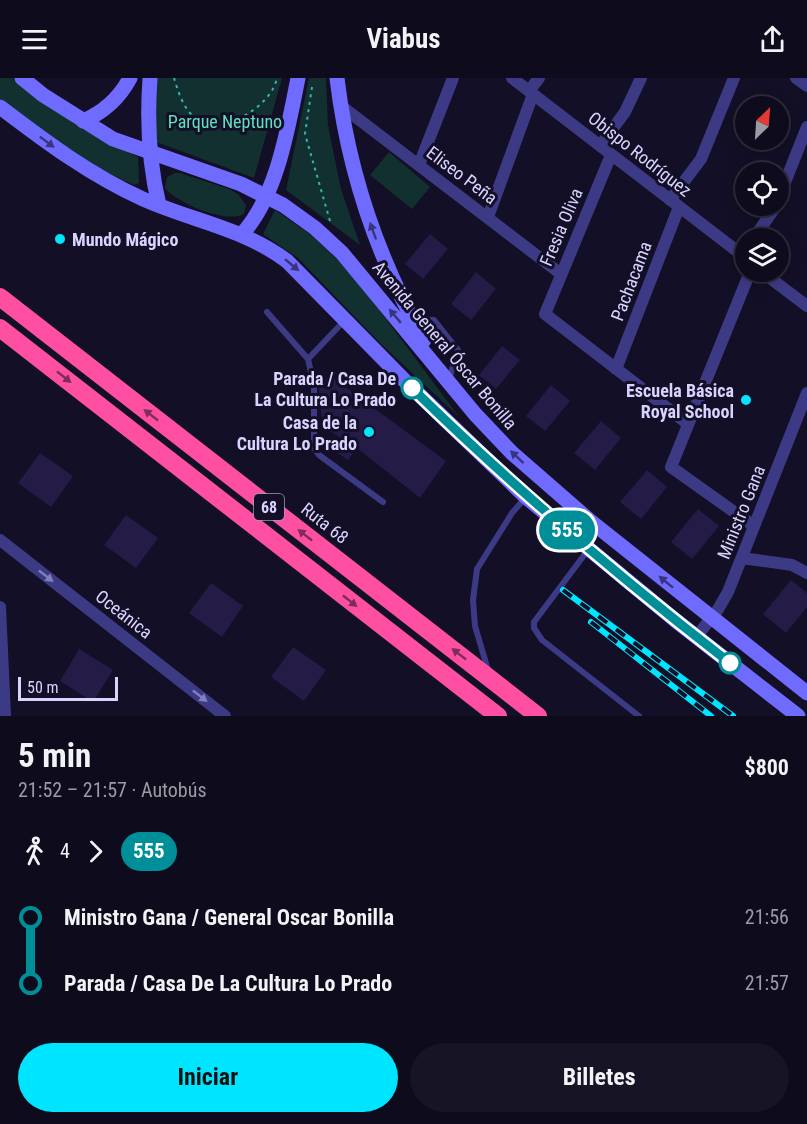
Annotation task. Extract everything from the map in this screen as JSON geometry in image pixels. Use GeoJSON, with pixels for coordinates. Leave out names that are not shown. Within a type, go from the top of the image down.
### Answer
{"type":"FeatureCollection","features":[{"type":"Feature","properties":{"kind":"highway","name":"Ruta 68"},"geometry":{"type":"LineString","coordinates":[[0,297],[538,716]]}},
{"type":"Feature","properties":{"kind":"highway","name":"68"},"geometry":{"type":"LineString","coordinates":[[0,328],[498,716]]}},
{"type":"Feature","properties":{"kind":"highway"},"geometry":{"type":"LineString","coordinates":[[449,678],[479,716]]}},
{"type":"Feature","properties":{"kind":"main road","name":"Avenida General Óscar Bonilla"},"geometry":{"type":"LineString","coordinates":[[22,78],[113,139],[216,174],[266,195],[299,216],[336,247],[491,432],[533,472],[711,619],[807,693]]}},
{"type":"Feature","properties":{"kind":"main road"},"geometry":{"type":"LineString","coordinates":[[83,121],[116,100],[130,78]]}},
{"type":"Feature","properties":{"kind":"main road"},"geometry":{"type":"LineString","coordinates":[[150,78],[151,153],[159,205]]}},
{"type":"Feature","properties":{"kind":"main road"},"geometry":{"type":"LineString","coordinates":[[242,234],[256,216],[266,195],[285,138],[298,78]]}},
{"type":"Feature","properties":{"kind":"main road"},"geometry":{"type":"LineString","coordinates":[[337,78],[349,151],[366,211],[390,272],[412,319],[447,378]]}},
{"type":"Feature","properties":{"kind":"main road"},"geometry":{"type":"LineString","coordinates":[[0,107],[90,172],[159,205],[242,234],[276,253],[297,269],[416,392],[526,496],[696,637],[798,716]]}},
{"type":"Feature","properties":{"kind":"street"},"geometry":{"type":"LineString","coordinates":[[419,165],[453,78]]}},
{"type":"Feature","properties":{"kind":"street","name":"Obispo Rodríguez"},"geometry":{"type":"LineString","coordinates":[[512,78],[735,247]]}},
{"type":"Feature","properties":{"kind":"street"},"geometry":{"type":"LineString","coordinates":[[488,217],[531,93],[539,78]]}},
{"type":"Feature","properties":{"kind":"street"},"geometry":{"type":"LineString","coordinates":[[600,146],[625,112],[642,78]]}},
{"type":"Feature","properties":{"kind":"street","name":"Pachacama"},"geometry":{"type":"LineString","coordinates":[[616,369],[674,203],[706,149],[734,78]]}},
{"type":"Feature","properties":{"kind":"street"},"geometry":{"type":"LineString","coordinates":[[796,78],[807,86]]}},
{"type":"Feature","properties":{"kind":"street","name":"Eliseo Peña"},"geometry":{"type":"LineString","coordinates":[[340,105],[561,274]]}},
{"type":"Feature","properties":{"kind":"street"},"geometry":{"type":"LineString","coordinates":[[789,173],[807,127]]}},
{"type":"Feature","properties":{"kind":"street","name":"Fresia Oliva"},"geometry":{"type":"LineString","coordinates":[[611,155],[545,314],[616,369]]}},
{"type":"Feature","properties":{"kind":"street"},"geometry":{"type":"LineString","coordinates":[[746,282],[670,467],[754,526]]}},
{"type":"Feature","properties":{"kind":"street"},"geometry":{"type":"LineString","coordinates":[[775,282],[807,306]]}},
{"type":"Feature","properties":{"kind":"street"},"geometry":{"type":"LineString","coordinates":[[616,369],[688,424]]}},
{"type":"Feature","properties":{"kind":"street","name":"Ministro Gana"},"geometry":{"type":"LineString","coordinates":[[696,637],[728,592],[807,393]]}},
{"type":"Feature","properties":{"kind":"street","name":"Oceánica"},"geometry":{"type":"LineString","coordinates":[[0,540],[225,716]]}},
{"type":"Feature","properties":{"kind":"street"},"geometry":{"type":"LineString","coordinates":[[742,558],[792,565],[807,573]]}},
{"type":"Feature","properties":{"kind":"street"},"geometry":{"type":"LineString","coordinates":[[0,607],[5,716]]}},
{"type":"Feature","properties":{"kind":"lane"},"geometry":{"type":"LineString","coordinates":[[267,312],[308,359],[314,386],[314,448],[319,455],[383,502]]}},
{"type":"Feature","properties":{"kind":"lane"},"geometry":{"type":"LineString","coordinates":[[308,359],[345,319]]}},
{"type":"Feature","properties":{"kind":"lane"},"geometry":{"type":"LineString","coordinates":[[412,319],[434,320],[459,350],[447,378]]}},
{"type":"Feature","properties":{"kind":"lane"},"geometry":{"type":"LineString","coordinates":[[491,679],[475,626],[473,600],[477,569],[512,513],[526,496]]}},
{"type":"Feature","properties":{"kind":"lane"},"geometry":{"type":"LineString","coordinates":[[589,549],[534,622],[534,628],[542,640],[639,716]]}},
{"type":"Feature","properties":{"kind":"path"},"geometry":{"type":"LineString","coordinates":[[174,78],[181,98],[194,117],[207,123],[222,123],[249,113],[266,99],[277,78]]}},
{"type":"Feature","properties":{"kind":"path"},"geometry":{"type":"LineString","coordinates":[[313,78],[305,134],[332,228]]}},
{"type":"Feature","properties":{"kind":"green space"},"geometry":{"type":"Polygon","coordinates":[[[0,78],[12,78],[84,130],[138,157],[139,183],[134,185],[98,167],[64,146],[0,99],[0,78]]]}},
{"type":"Feature","properties":{"kind":"green space","name":"Parque Neptuno"},"geometry":{"type":"Polygon","coordinates":[[[156,78],[282,78],[254,178],[156,142],[156,78]]]}},
{"type":"Feature","properties":{"kind":"green space","name":"Parque Neptuno"},"geometry":{"type":"Polygon","coordinates":[[[309,78],[326,78],[328,126],[341,189],[360,245],[286,190],[309,78]]]}},
{"type":"Feature","properties":{"kind":"green space"},"geometry":{"type":"Polygon","coordinates":[[[389,152],[430,187],[412,209],[370,175],[389,152]]]}},
{"type":"Feature","properties":{"kind":"green space","name":"Parque Neptuno"},"geometry":{"type":"Polygon","coordinates":[[[175,173],[229,189],[238,194],[246,205],[244,214],[226,216],[214,214],[180,200],[165,188],[167,177],[175,173]]]}},
{"type":"Feature","properties":{"kind":"green space"},"geometry":{"type":"Polygon","coordinates":[[[275,210],[310,234],[341,263],[366,292],[459,417],[380,343],[298,258],[263,234],[275,210]]]}},
{"type":"Feature","properties":{"kind":"building"},"geometry":{"type":"Polygon","coordinates":[[[430,234],[448,249],[423,279],[405,264],[430,234]]]}},
{"type":"Feature","properties":{"kind":"building"},"geometry":{"type":"Polygon","coordinates":[[[476,272],[496,289],[471,320],[451,304],[476,272]]]}},
{"type":"Feature","properties":{"kind":"building"},"geometry":{"type":"Polygon","coordinates":[[[502,346],[520,360],[496,389],[479,375],[502,346]]]}},
{"type":"Feature","properties":{"kind":"building","name":"Casa de la Cultura Lo Prado"},"geometry":{"type":"Polygon","coordinates":[[[329,375],[446,461],[420,498],[357,448],[348,460],[333,450],[342,439],[322,425],[319,386],[329,375]]]}},
{"type":"Feature","properties":{"kind":"building"},"geometry":{"type":"Polygon","coordinates":[[[551,385],[570,401],[545,431],[526,416],[551,385]]]}},
{"type":"Feature","properties":{"kind":"building"},"geometry":{"type":"Polygon","coordinates":[[[601,421],[621,438],[595,470],[574,453],[601,421]]]}},
{"type":"Feature","properties":{"kind":"building"},"geometry":{"type":"Polygon","coordinates":[[[40,453],[73,476],[51,507],[18,483],[40,453]]]}},
{"type":"Feature","properties":{"kind":"building"},"geometry":{"type":"Polygon","coordinates":[[[647,470],[667,487],[641,519],[620,502],[647,470]]]}},
{"type":"Feature","properties":{"kind":"building"},"geometry":{"type":"Polygon","coordinates":[[[698,509],[719,526],[692,559],[671,542],[698,509]]]}},
{"type":"Feature","properties":{"kind":"building"},"geometry":{"type":"Polygon","coordinates":[[[126,515],[158,538],[136,568],[104,545],[126,515]]]}},
{"type":"Feature","properties":{"kind":"building"},"geometry":{"type":"Polygon","coordinates":[[[791,580],[807,593],[807,607],[786,633],[763,614],[791,580]]]}},
{"type":"Feature","properties":{"kind":"building"},"geometry":{"type":"Polygon","coordinates":[[[211,583],[243,606],[222,637],[189,613],[211,583]]]}},
{"type":"Feature","properties":{"kind":"building"},"geometry":{"type":"Polygon","coordinates":[[[293,647],[326,670],[304,701],[271,677],[293,647]]]}},
{"type":"Feature","properties":{"kind":"building"},"geometry":{"type":"Polygon","coordinates":[[[79,649],[113,670],[93,702],[60,681],[79,649]]]}},
{"type":"Feature","properties":{"kind":"railway"},"geometry":{"type":"LineString","coordinates":[[563,590],[733,716]]}},
{"type":"Feature","properties":{"kind":"railway"},"geometry":{"type":"LineString","coordinates":[[591,622],[711,716]]}},
{"type":"Feature","properties":{"kind":"bus line","name":"555"},"geometry":{"type":"LineString","coordinates":[[412,388],[526,496],[730,663]]}},
{"type":"Feature","properties":{"kind":"place","name":"Mundo Mágico"},"geometry":{"type":"Point","coordinates":[60,239]}},
{"type":"Feature","properties":{"kind":"place","name":"Parada / Casa De La Cultura Lo Prado"},"geometry":{"type":"Point","coordinates":[412,388]}},
{"type":"Feature","properties":{"kind":"place","name":"Escuela Básica Royal School"},"geometry":{"type":"Point","coordinates":[746,400]}},
{"type":"Feature","properties":{"kind":"place","name":"Casa de la Cultura Lo Prado"},"geometry":{"type":"Point","coordinates":[369,432]}}]}
